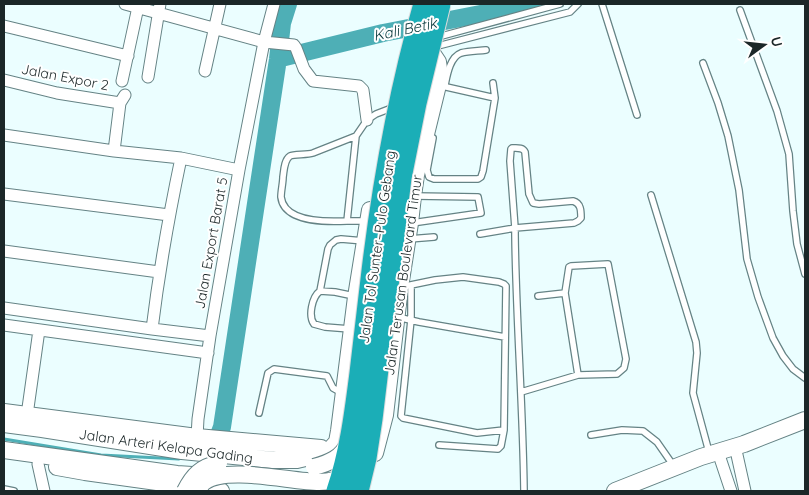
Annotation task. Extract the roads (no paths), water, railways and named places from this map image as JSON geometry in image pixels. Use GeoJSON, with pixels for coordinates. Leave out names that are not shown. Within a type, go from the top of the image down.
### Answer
{"type":"FeatureCollection","features":[{"type":"Feature","properties":{"kind":"highway","name":"Jalan Tol Sunter–Pulo Gebang"},"geometry":{"type":"LineString","coordinates":[[346,489],[366,458],[401,178],[429,45],[435,7]]}},
{"type":"Feature","properties":{"kind":"street"},"geometry":{"type":"LineString","coordinates":[[125,4],[159,8],[214,28],[267,42],[294,46],[304,69],[313,81],[359,86],[363,90],[367,120]]}},
{"type":"Feature","properties":{"kind":"street"},"geometry":{"type":"LineString","coordinates":[[205,71],[220,4]]}},
{"type":"Feature","properties":{"kind":"street"},"geometry":{"type":"LineString","coordinates":[[239,170],[274,4]]}},
{"type":"Feature","properties":{"kind":"street"},"geometry":{"type":"LineString","coordinates":[[122,81],[138,7]]}},
{"type":"Feature","properties":{"kind":"street"},"geometry":{"type":"LineString","coordinates":[[208,491],[203,483],[221,476],[239,475],[319,482],[335,481],[352,474],[364,460],[375,401],[400,206],[428,70],[436,42],[435,7]]}},
{"type":"Feature","properties":{"kind":"street"},"geometry":{"type":"LineString","coordinates":[[346,489],[327,452],[337,442],[339,431],[356,296],[368,221],[389,109],[400,63],[416,41],[435,7]]}},
{"type":"Feature","properties":{"kind":"street"},"geometry":{"type":"LineString","coordinates":[[148,77],[159,8]]}},
{"type":"Feature","properties":{"kind":"street"},"geometry":{"type":"LineString","coordinates":[[4,26],[128,56]]}},
{"type":"Feature","properties":{"kind":"street"},"geometry":{"type":"LineString","coordinates":[[177,485],[203,468],[219,463],[314,467],[335,460],[348,446],[354,428],[382,207],[399,112],[416,41]]}},
{"type":"Feature","properties":{"kind":"street","name":"Jalan Terusan Boulevard Timur"},"geometry":{"type":"LineString","coordinates":[[346,489],[371,462],[385,415],[391,367],[404,318],[409,231],[416,175],[441,89],[436,42]]}},
{"type":"Feature","properties":{"kind":"street","name":"Jalan Expor 2"},"geometry":{"type":"LineString","coordinates":[[4,80],[57,93],[122,99],[114,151]]}},
{"type":"Feature","properties":{"kind":"street","name":"Jalan Export Barat 5"},"geometry":{"type":"LineString","coordinates":[[4,135],[114,151],[181,158],[239,170],[210,336],[198,419],[199,442]]}},
{"type":"Feature","properties":{"kind":"street"},"geometry":{"type":"LineString","coordinates":[[152,329],[159,272],[181,158]]}},
{"type":"Feature","properties":{"kind":"street"},"geometry":{"type":"LineString","coordinates":[[4,194],[169,215]]}},
{"type":"Feature","properties":{"kind":"street"},"geometry":{"type":"LineString","coordinates":[[4,252],[159,272]]}},
{"type":"Feature","properties":{"kind":"street"},"geometry":{"type":"LineString","coordinates":[[4,308],[210,336]]}},
{"type":"Feature","properties":{"kind":"street"},"geometry":{"type":"LineString","coordinates":[[4,325],[208,353]]}},
{"type":"Feature","properties":{"kind":"street"},"geometry":{"type":"LineString","coordinates":[[27,415],[39,330]]}},
{"type":"Feature","properties":{"kind":"street"},"geometry":{"type":"LineString","coordinates":[[348,362],[391,367]]}},
{"type":"Feature","properties":{"kind":"street","name":"Jalan Arteri Kelapa Gading"},"geometry":{"type":"LineString","coordinates":[[4,412],[27,415],[40,443]]}},
{"type":"Feature","properties":{"kind":"street"},"geometry":{"type":"LineString","coordinates":[[615,491],[805,420]]}},
{"type":"Feature","properties":{"kind":"street","name":"Jalan Arteri Kelapa Gading"},"geometry":{"type":"LineString","coordinates":[[4,424],[40,443],[177,485],[208,491]]}},
{"type":"Feature","properties":{"kind":"street","name":"Jalan Arteri Kelapa Gading"},"geometry":{"type":"LineString","coordinates":[[4,450],[40,443],[199,442],[273,460],[297,460],[327,452]]}},
{"type":"Feature","properties":{"kind":"street"},"geometry":{"type":"LineString","coordinates":[[40,443],[44,491]]}},
{"type":"Feature","properties":{"kind":"street","name":"Jalan Arteri Kelapa Gading"},"geometry":{"type":"LineString","coordinates":[[4,460],[40,443]]}},
{"type":"Feature","properties":{"kind":"street"},"geometry":{"type":"LineString","coordinates":[[739,445],[745,491]]}},
{"type":"Feature","properties":{"kind":"street"},"geometry":{"type":"LineString","coordinates":[[714,453],[731,491]]}},
{"type":"Feature","properties":{"kind":"street","name":"Jalan Arteri Kelapa Gading"},"geometry":{"type":"LineString","coordinates":[[177,485],[232,478],[300,486],[314,491],[346,489]]}},
{"type":"Feature","properties":{"kind":"lane"},"geometry":{"type":"LineString","coordinates":[[436,42],[560,4]]}},
{"type":"Feature","properties":{"kind":"lane"},"geometry":{"type":"LineString","coordinates":[[436,42],[570,12],[578,4]]}},
{"type":"Feature","properties":{"kind":"lane"},"geometry":{"type":"LineString","coordinates":[[602,4],[637,114]]}},
{"type":"Feature","properties":{"kind":"lane"},"geometry":{"type":"LineString","coordinates":[[740,10],[777,110],[789,154],[797,244],[805,274]]}},
{"type":"Feature","properties":{"kind":"lane"},"geometry":{"type":"LineString","coordinates":[[486,50],[460,54],[454,59],[441,89],[495,98]]}},
{"type":"Feature","properties":{"kind":"lane"},"geometry":{"type":"LineString","coordinates":[[703,63],[728,136],[739,190],[746,254],[758,297],[783,356],[805,378]]}},
{"type":"Feature","properties":{"kind":"lane"},"geometry":{"type":"LineString","coordinates":[[434,132],[427,170],[429,177],[434,179],[478,179],[481,177],[495,98],[493,84]]}},
{"type":"Feature","properties":{"kind":"lane"},"geometry":{"type":"LineString","coordinates":[[347,221],[356,136],[367,120],[389,109]]}},
{"type":"Feature","properties":{"kind":"lane"},"geometry":{"type":"LineString","coordinates":[[356,136],[307,155],[291,156],[288,158],[285,166],[281,197],[285,208],[293,215],[332,222],[368,221]]}},
{"type":"Feature","properties":{"kind":"lane"},"geometry":{"type":"LineString","coordinates":[[480,234],[515,228],[578,221],[581,218],[579,206],[573,201],[533,203],[529,194],[525,152],[521,148],[512,148],[510,153],[515,228],[524,491]]}},
{"type":"Feature","properties":{"kind":"lane"},"geometry":{"type":"LineString","coordinates":[[650,195],[696,342],[697,353],[693,393],[714,453]]}},
{"type":"Feature","properties":{"kind":"lane"},"geometry":{"type":"LineString","coordinates":[[409,231],[481,213],[478,197],[413,196]]}},
{"type":"Feature","properties":{"kind":"lane"},"geometry":{"type":"LineString","coordinates":[[409,231],[434,237]]}},
{"type":"Feature","properties":{"kind":"lane"},"geometry":{"type":"LineString","coordinates":[[352,330],[314,324],[311,320],[313,300],[320,291],[330,246],[336,240],[341,239],[365,241]]}},
{"type":"Feature","properties":{"kind":"lane"},"geometry":{"type":"LineString","coordinates":[[521,392],[578,375],[617,374],[624,368],[626,359],[608,264],[570,266],[565,293],[578,375]]}},
{"type":"Feature","properties":{"kind":"lane"},"geometry":{"type":"LineString","coordinates":[[405,287],[436,280],[462,277],[504,284],[506,286],[504,430],[501,446],[498,448],[439,445]]}},
{"type":"Feature","properties":{"kind":"lane"},"geometry":{"type":"LineString","coordinates":[[320,291],[356,296]]}},
{"type":"Feature","properties":{"kind":"lane"},"geometry":{"type":"LineString","coordinates":[[538,296],[565,293]]}},
{"type":"Feature","properties":{"kind":"lane"},"geometry":{"type":"LineString","coordinates":[[504,430],[477,433],[403,418],[401,416],[404,318],[505,337]]}},
{"type":"Feature","properties":{"kind":"lane"},"geometry":{"type":"LineString","coordinates":[[259,413],[268,372],[274,370],[327,376],[333,388],[344,394]]}},
{"type":"Feature","properties":{"kind":"lane"},"geometry":{"type":"LineString","coordinates":[[592,435],[622,430],[643,432],[658,442],[675,468]]}},
{"type":"Feature","properties":{"kind":"lane"},"geometry":{"type":"LineString","coordinates":[[4,488],[14,491]]}},
{"type":"Feature","properties":{"kind":"waterway"},"geometry":{"type":"LineString","coordinates":[[212,453],[222,427],[282,23],[288,4]]}},
{"type":"Feature","properties":{"kind":"waterway","name":"Kali Betik"},"geometry":{"type":"LineString","coordinates":[[281,58],[383,33],[532,4]]}},
{"type":"Feature","properties":{"kind":"waterway"},"geometry":{"type":"LineString","coordinates":[[4,439],[101,455],[179,459]]}}]}
